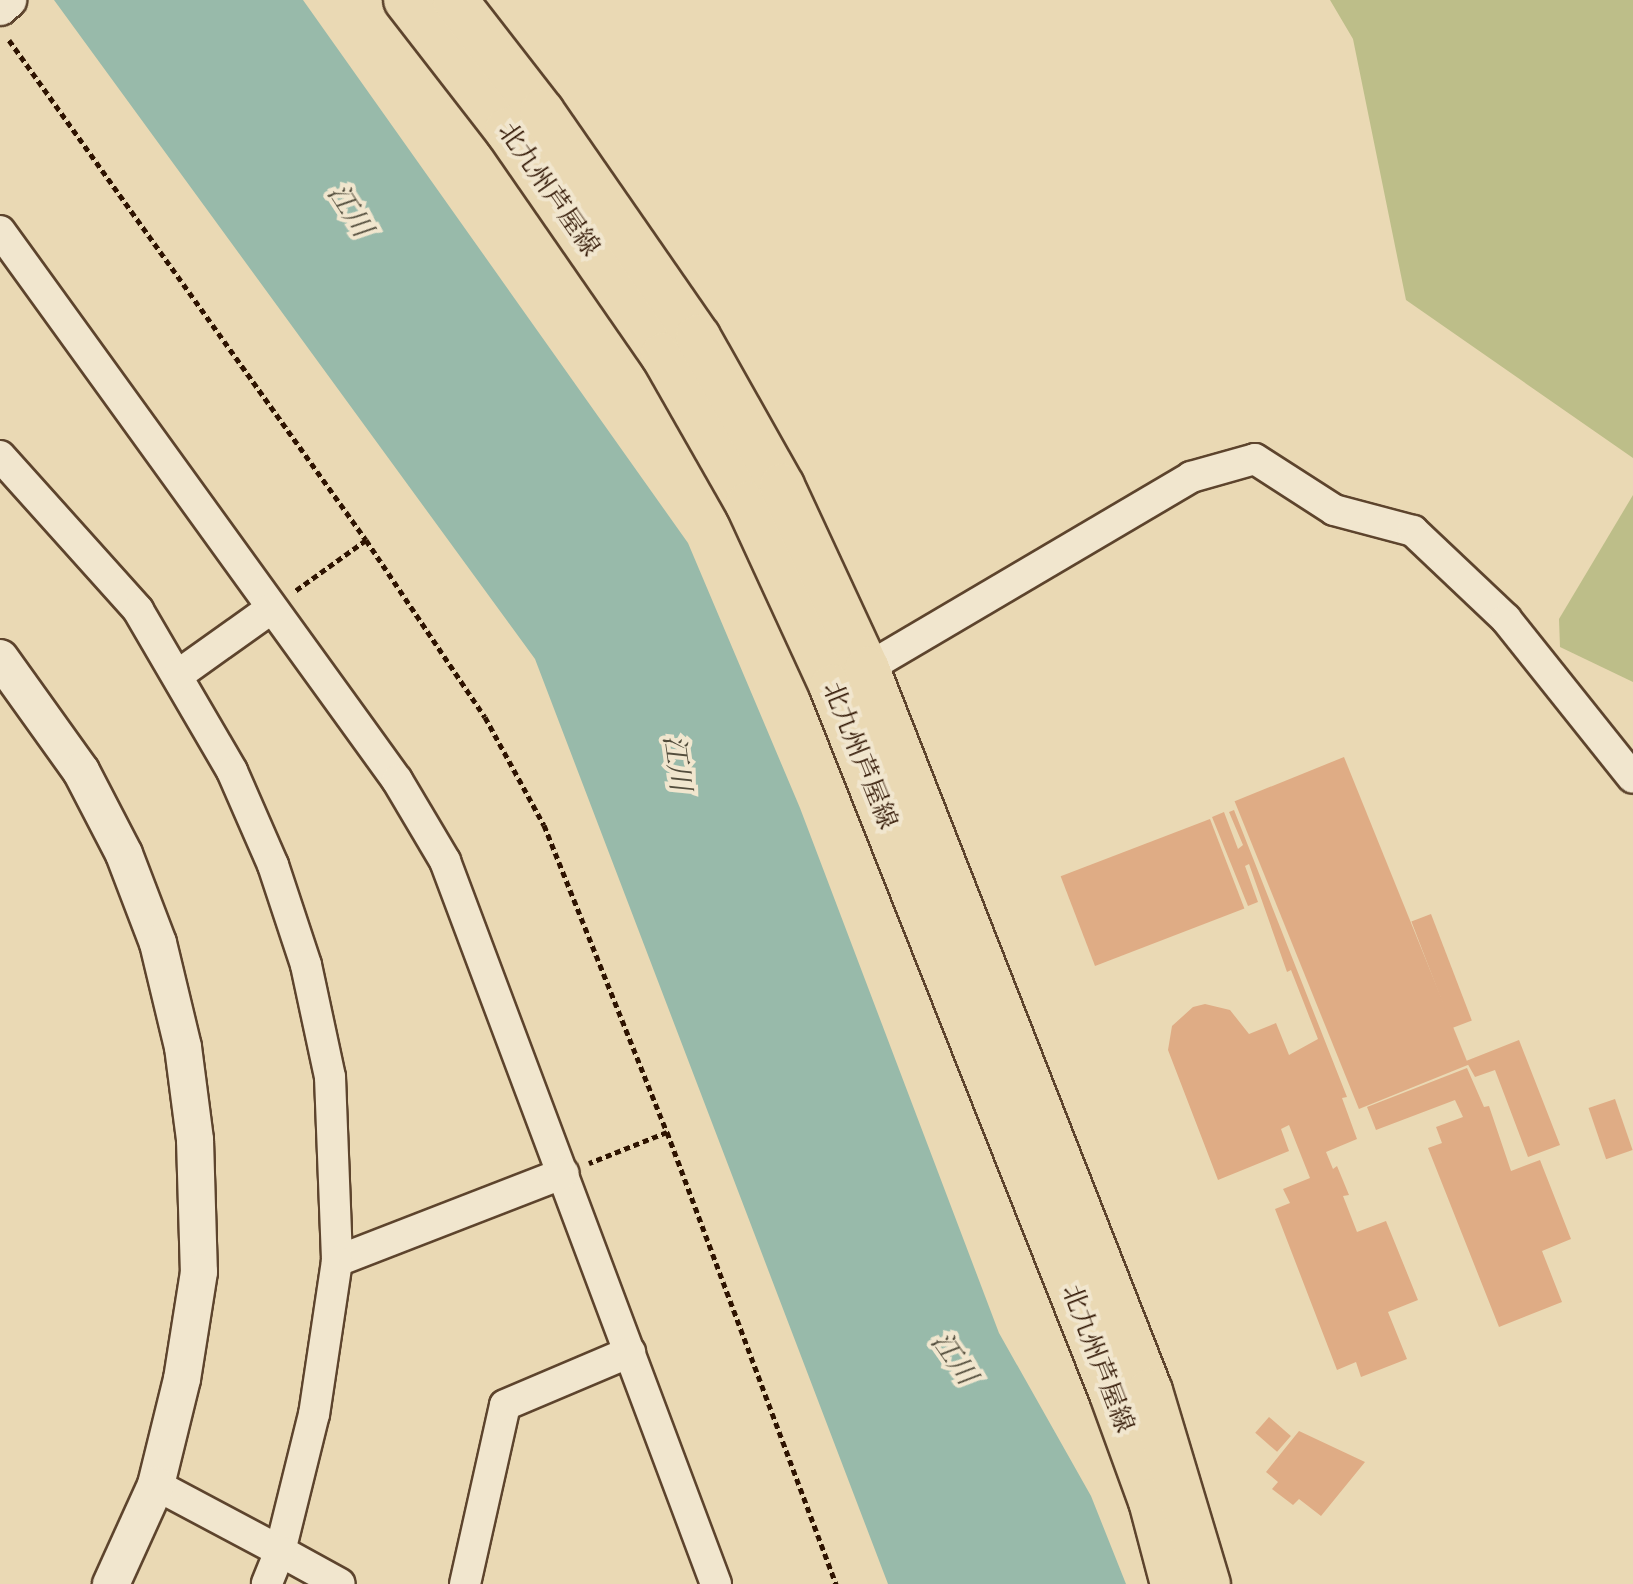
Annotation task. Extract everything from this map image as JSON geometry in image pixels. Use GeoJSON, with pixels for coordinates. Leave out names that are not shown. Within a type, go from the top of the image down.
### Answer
{"type":"FeatureCollection","features":[{"type":"Feature","properties":{"kind":"main road","name":"北九州芦屋線"},"geometry":{"type":"LineString","coordinates":[[406,0],[507,130],[663,355],[850,678],[1150,1391],[1208,1584]]}},
{"type":"Feature","properties":{"kind":"main road","name":"北九州芦屋線"},"geometry":{"type":"LineString","coordinates":[[455,0],[542,112],[698,337],[782,486],[1151,1501],[1173,1584]]}},
{"type":"Feature","properties":{"kind":"street"},"geometry":{"type":"LineString","coordinates":[[3,18],[8,0]]}},
{"type":"Feature","properties":{"kind":"street"},"geometry":{"type":"LineString","coordinates":[[0,231],[397,780],[445,861],[716,1584]]}},
{"type":"Feature","properties":{"kind":"street"},"geometry":{"type":"LineString","coordinates":[[0,456],[138,610],[178,675],[232,771],[273,865],[306,965],[330,1077],[337,1261],[314,1414],[280,1551],[267,1584]]}},
{"type":"Feature","properties":{"kind":"street"},"geometry":{"type":"LineString","coordinates":[[850,678],[1191,477],[1255,459],[1334,510],[1413,531],[1506,619],[1633,778]]}},
{"type":"Feature","properties":{"kind":"street"},"geometry":{"type":"LineString","coordinates":[[178,675],[272,608]]}},
{"type":"Feature","properties":{"kind":"street"},"geometry":{"type":"LineString","coordinates":[[0,658],[81,771],[124,854],[158,943],[183,1047],[195,1140],[199,1272],[182,1379],[156,1485],[111,1584]]}},
{"type":"Feature","properties":{"kind":"street"},"geometry":{"type":"LineString","coordinates":[[337,1261],[564,1173]]}},
{"type":"Feature","properties":{"kind":"street"},"geometry":{"type":"LineString","coordinates":[[465,1584],[505,1405],[630,1352]]}},
{"type":"Feature","properties":{"kind":"street"},"geometry":{"type":"LineString","coordinates":[[156,1485],[340,1584]]}},
{"type":"Feature","properties":{"kind":"path"},"geometry":{"type":"LineString","coordinates":[[3,18],[366,540],[485,717],[544,825],[667,1132],[836,1584]]}},
{"type":"Feature","properties":{"kind":"path"},"geometry":{"type":"LineString","coordinates":[[272,608],[366,540]]}},
{"type":"Feature","properties":{"kind":"path"},"geometry":{"type":"LineString","coordinates":[[564,1173],[667,1132]]}},
{"type":"Feature","properties":{"kind":"green space"},"geometry":{"type":"Polygon","coordinates":[[[1330,0],[1633,0],[1633,458],[1406,300],[1353,39],[1330,0]]]}},
{"type":"Feature","properties":{"kind":"green space"},"geometry":{"type":"Polygon","coordinates":[[[1633,495],[1633,682],[1560,647],[1559,619],[1633,495]]]}},
{"type":"Feature","properties":{"kind":"water","name":"江川"},"geometry":{"type":"Polygon","coordinates":[[[54,0],[303,0],[688,543],[800,808],[999,1333],[1091,1496],[1126,1584],[888,1584],[535,659],[54,0]]]}},
{"type":"Feature","properties":{"kind":"building"},"geometry":{"type":"Polygon","coordinates":[[[1344,757],[1468,1065],[1359,1109],[1235,801],[1344,757]]]}},
{"type":"Feature","properties":{"kind":"building"},"geometry":{"type":"Polygon","coordinates":[[[1234,810],[1347,1097],[1342,1098],[1357,1139],[1326,1152],[1333,1169],[1337,1166],[1349,1195],[1343,1196],[1357,1232],[1386,1221],[1418,1300],[1388,1312],[1407,1359],[1361,1377],[1356,1362],[1337,1370],[1275,1209],[1290,1203],[1283,1189],[1310,1178],[1289,1125],[1281,1129],[1289,1151],[1218,1180],[1168,1050],[1172,1026],[1193,1007],[1205,1004],[1230,1010],[1249,1034],[1276,1023],[1289,1055],[1318,1039],[1291,970],[1287,972],[1249,864],[1245,866],[1258,902],[1248,906],[1212,817],[1224,812],[1238,849],[1243,845],[1229,812],[1234,810]]]}},
{"type":"Feature","properties":{"kind":"building"},"geometry":{"type":"Polygon","coordinates":[[[1210,819],[1244,909],[1095,966],[1061,876],[1210,819]]]}},
{"type":"Feature","properties":{"kind":"building"},"geometry":{"type":"Polygon","coordinates":[[[1431,914],[1472,1020],[1452,1028],[1411,922],[1431,914]]]}},
{"type":"Feature","properties":{"kind":"building"},"geometry":{"type":"Polygon","coordinates":[[[1519,1040],[1560,1145],[1528,1157],[1495,1070],[1475,1077],[1466,1061],[1519,1040]]]}},
{"type":"Feature","properties":{"kind":"building"},"geometry":{"type":"Polygon","coordinates":[[[1467,1068],[1484,1107],[1489,1106],[1511,1171],[1540,1160],[1571,1239],[1542,1251],[1562,1302],[1499,1327],[1428,1148],[1442,1143],[1436,1127],[1463,1117],[1455,1100],[1376,1130],[1367,1107],[1467,1068]]]}},
{"type":"Feature","properties":{"kind":"building"},"geometry":{"type":"Polygon","coordinates":[[[1615,1099],[1633,1150],[1606,1159],[1589,1108],[1615,1099]]]}},
{"type":"Feature","properties":{"kind":"building"},"geometry":{"type":"Polygon","coordinates":[[[1269,1417],[1291,1436],[1277,1452],[1255,1433],[1269,1417]]]}},
{"type":"Feature","properties":{"kind":"building"},"geometry":{"type":"Polygon","coordinates":[[[1299,1431],[1365,1462],[1321,1516],[1299,1499],[1293,1505],[1272,1489],[1278,1482],[1266,1472],[1299,1431]]]}}]}
